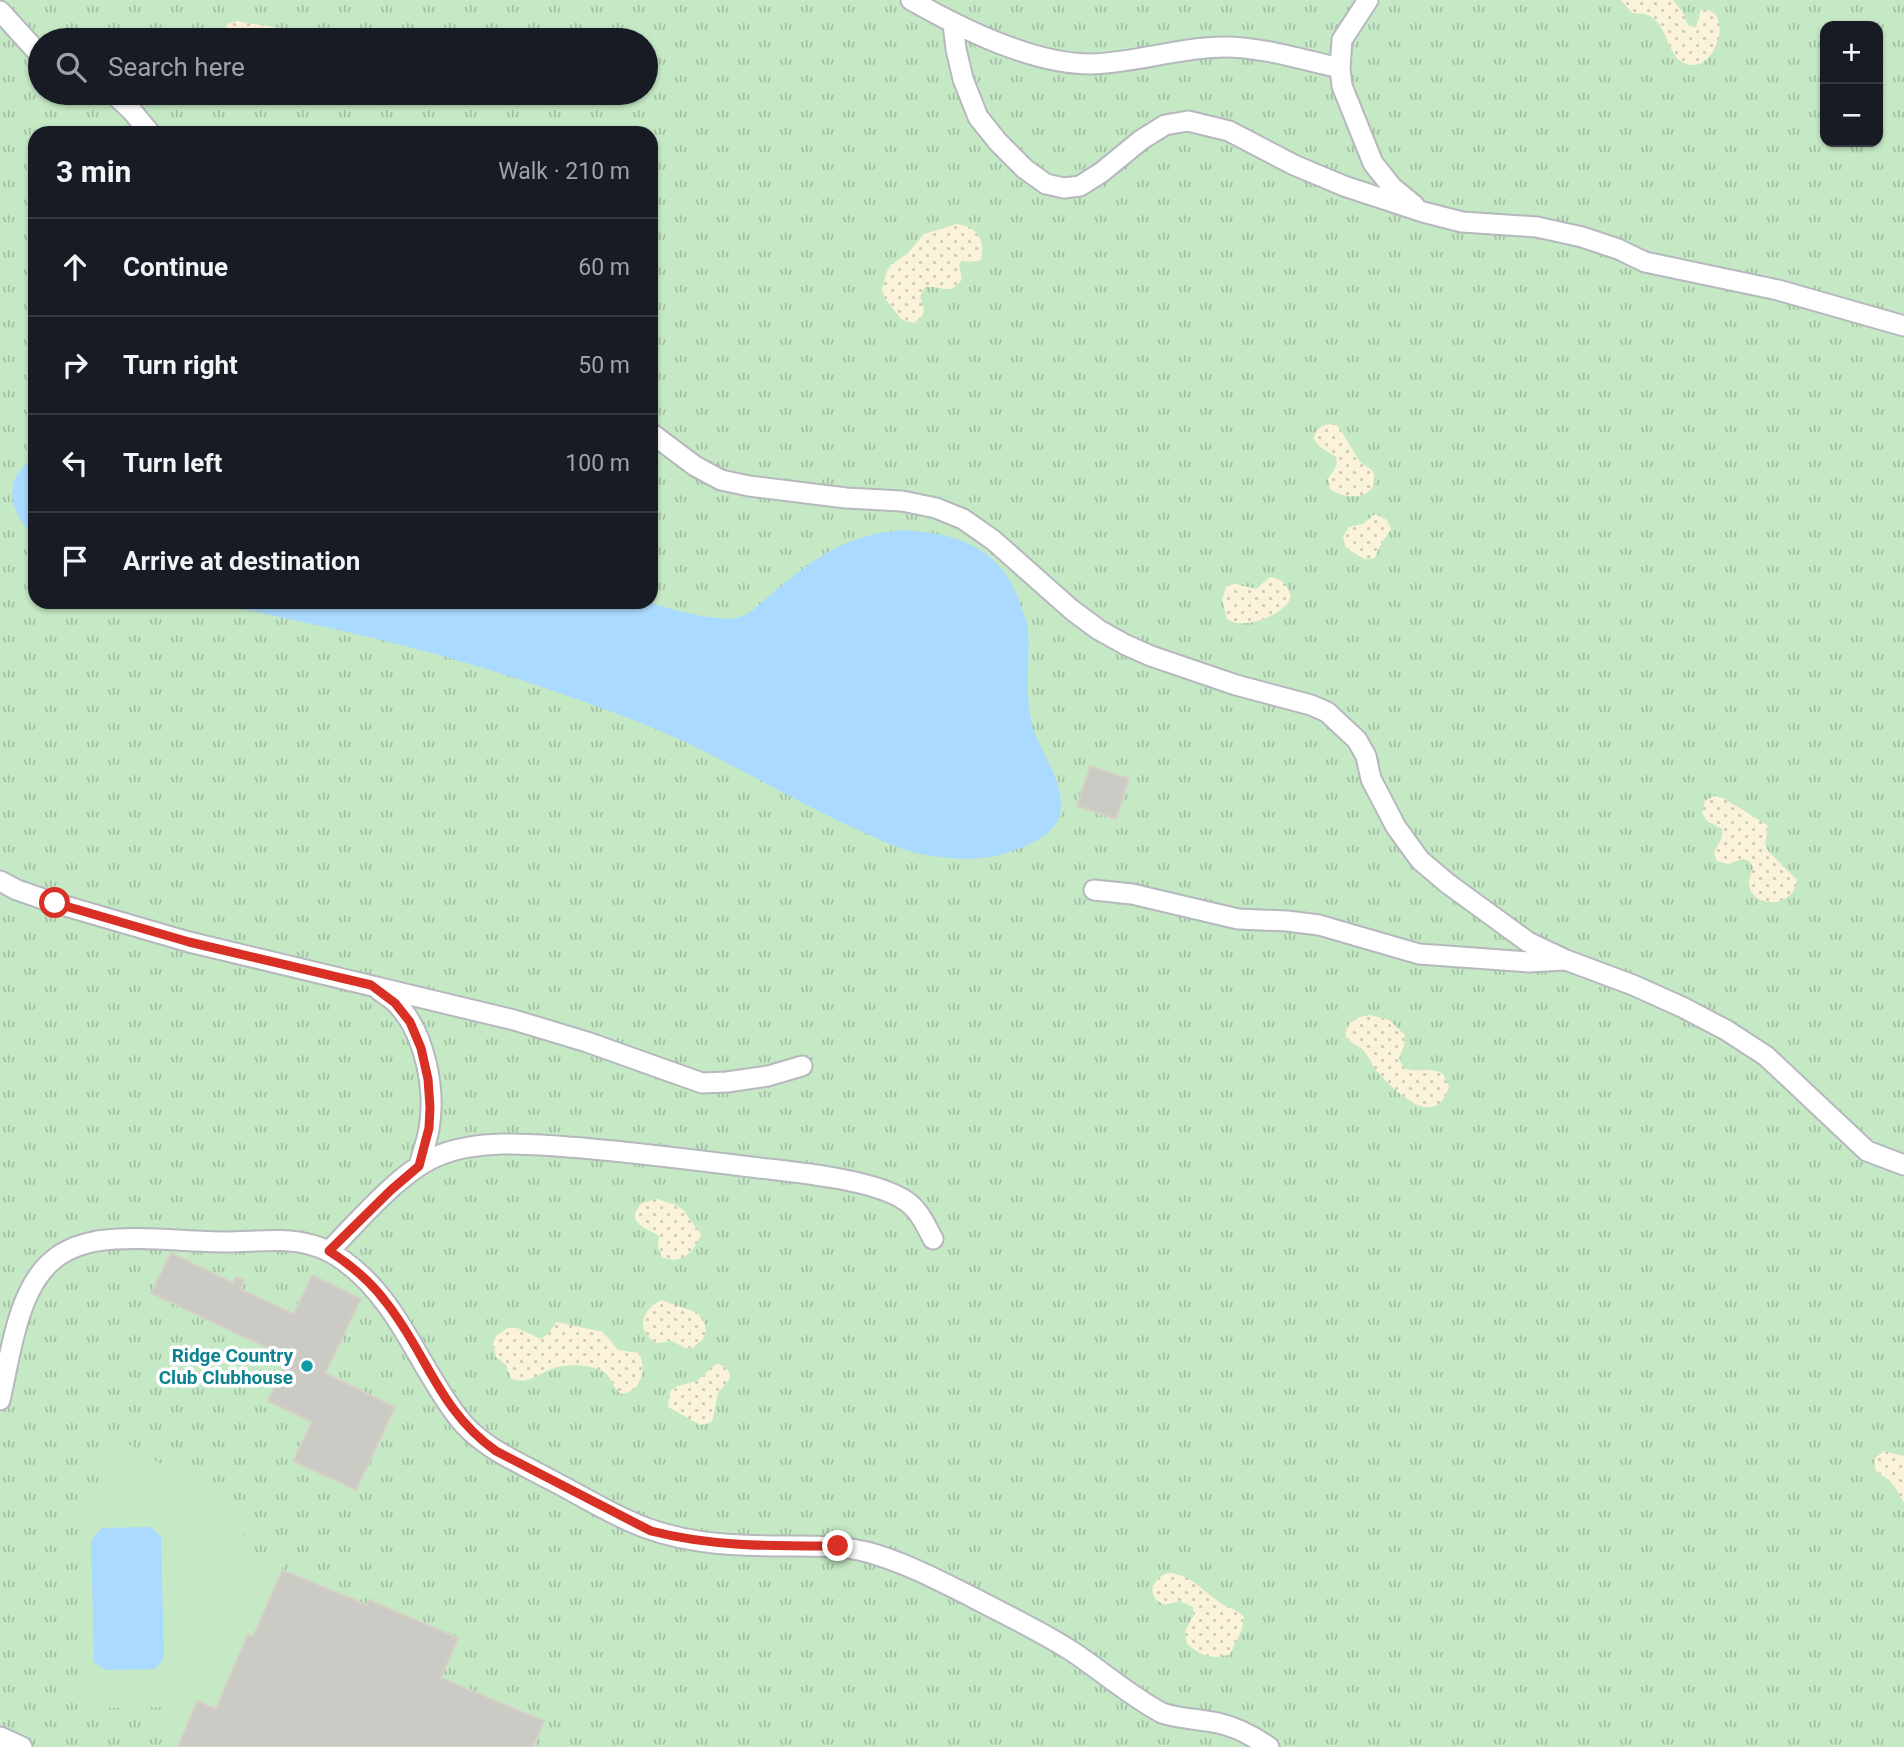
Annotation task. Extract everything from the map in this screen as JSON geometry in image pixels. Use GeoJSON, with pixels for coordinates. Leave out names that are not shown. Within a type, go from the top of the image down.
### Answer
{"type":"FeatureCollection","features":[{"type":"Feature","properties":{"kind":"lane"},"geometry":{"type":"LineString","coordinates":[[911,0],[953,24],[1016,50],[1090,64],[1225,47],[1340,68]]}},
{"type":"Feature","properties":{"kind":"lane"},"geometry":{"type":"LineString","coordinates":[[1368,0],[1342,40],[1342,86],[1373,163],[1392,187],[1423,212]]}},
{"type":"Feature","properties":{"kind":"lane"},"geometry":{"type":"LineString","coordinates":[[0,11],[28,42]]}},
{"type":"Feature","properties":{"kind":"lane"},"geometry":{"type":"LineString","coordinates":[[953,24],[963,79],[978,117],[1025,169],[1046,184],[1064,188],[1080,186],[1165,125],[1188,121],[1229,131],[1294,165],[1344,186],[1423,212],[1462,222],[1537,227],[1582,237],[1618,249],[1645,262],[1778,290],[1904,326]]}},
{"type":"Feature","properties":{"kind":"lane"},"geometry":{"type":"LineString","coordinates":[[126,105],[144,126]]}},
{"type":"Feature","properties":{"kind":"lane"},"geometry":{"type":"LineString","coordinates":[[658,438],[695,466],[721,480],[846,498],[902,501],[936,508],[962,519],[993,540],[1072,610],[1126,645],[1236,685],[1311,705],[1327,712],[1357,740],[1366,756],[1371,779],[1385,808],[1420,860],[1447,883],[1528,942],[1566,960],[1633,985],[1726,1030],[1766,1056],[1867,1151],[1904,1165]]}},
{"type":"Feature","properties":{"kind":"lane"},"geometry":{"type":"LineString","coordinates":[[0,881],[55,903],[189,942],[514,1020],[587,1042],[702,1083],[727,1083],[768,1076],[802,1066]]}},
{"type":"Feature","properties":{"kind":"lane"},"geometry":{"type":"LineString","coordinates":[[1094,890],[1132,894],[1238,919],[1319,925],[1419,954],[1529,962],[1566,960]]}},
{"type":"Feature","properties":{"kind":"lane"},"geometry":{"type":"LineString","coordinates":[[371,985],[403,1012],[421,1048],[428,1079],[430,1107],[429,1128],[419,1166]]}},
{"type":"Feature","properties":{"kind":"lane"},"geometry":{"type":"LineString","coordinates":[[329,1251],[419,1166],[440,1155],[460,1149],[494,1145],[547,1145],[653,1154],[868,1186],[901,1198],[916,1208],[933,1239]]}},
{"type":"Feature","properties":{"kind":"lane"},"geometry":{"type":"LineString","coordinates":[[0,1400],[28,1295],[37,1277],[51,1261],[72,1248],[97,1241],[138,1240],[265,1241],[311,1245],[329,1251],[369,1282],[387,1302],[445,1399],[476,1437],[496,1451],[627,1520],[651,1531],[677,1538],[751,1546],[838,1546],[889,1559],[927,1574],[1034,1629],[1162,1713],[1237,1728],[1269,1747]]}},
{"type":"Feature","properties":{"kind":"lane"},"geometry":{"type":"LineString","coordinates":[[0,1737],[22,1747]]}},
{"type":"Feature","properties":{"kind":"green space"},"geometry":{"type":"Polygon","coordinates":[[[0,0],[1904,0],[1904,1747],[0,1747],[0,0]]]}},
{"type":"Feature","properties":{"kind":"green space"},"geometry":{"type":"Polygon","coordinates":[[[119,1438],[292,1545],[253,1637],[249,1635],[216,1709],[197,1702],[178,1747],[159,1747],[176,1707],[84,1708],[79,1521],[119,1438]],[[251,1531],[238,1536],[234,1548],[239,1560],[251,1565],[263,1560],[268,1547],[263,1536],[251,1531]]]}},
{"type":"Feature","properties":{"kind":"sand"},"geometry":{"type":"Polygon","coordinates":[[[1621,0],[1673,0],[1688,24],[1696,27],[1701,10],[1711,11],[1720,26],[1715,47],[1702,63],[1684,63],[1677,58],[1655,20],[1646,14],[1632,13],[1621,0]]]}},
{"type":"Feature","properties":{"kind":"sand"},"geometry":{"type":"Polygon","coordinates":[[[238,21],[276,28],[225,28],[228,24],[238,21]]]}},
{"type":"Feature","properties":{"kind":"sand"},"geometry":{"type":"Polygon","coordinates":[[[956,224],[969,228],[978,235],[982,245],[981,259],[959,264],[962,279],[954,288],[925,287],[920,297],[923,315],[914,323],[901,319],[886,300],[882,289],[887,271],[907,254],[924,234],[956,224]]]}},
{"type":"Feature","properties":{"kind":"sand"},"geometry":{"type":"Polygon","coordinates":[[[1334,424],[1338,426],[1360,462],[1373,471],[1374,481],[1367,493],[1353,496],[1330,489],[1328,479],[1336,467],[1336,457],[1320,447],[1314,439],[1320,427],[1334,424]]]}},
{"type":"Feature","properties":{"kind":"sand"},"geometry":{"type":"Polygon","coordinates":[[[1375,514],[1387,520],[1391,529],[1375,558],[1365,559],[1346,548],[1343,537],[1349,527],[1363,524],[1375,514]]]}},
{"type":"Feature","properties":{"kind":"sand"},"geometry":{"type":"Polygon","coordinates":[[[1270,577],[1281,581],[1291,597],[1281,610],[1253,622],[1234,622],[1227,619],[1222,599],[1227,585],[1236,584],[1256,589],[1270,577]]]}},
{"type":"Feature","properties":{"kind":"sand"},"geometry":{"type":"Polygon","coordinates":[[[1714,796],[1723,798],[1767,825],[1767,850],[1797,880],[1789,896],[1773,902],[1757,898],[1749,884],[1753,867],[1749,861],[1743,859],[1728,864],[1717,861],[1714,853],[1722,837],[1722,829],[1707,821],[1702,813],[1705,801],[1714,796]]]}},
{"type":"Feature","properties":{"kind":"sand"},"geometry":{"type":"Polygon","coordinates":[[[1370,1015],[1389,1020],[1405,1035],[1399,1058],[1403,1067],[1433,1070],[1443,1074],[1449,1087],[1442,1100],[1434,1106],[1424,1107],[1402,1096],[1375,1069],[1363,1050],[1346,1037],[1349,1024],[1370,1015]]]}},
{"type":"Feature","properties":{"kind":"sand"},"geometry":{"type":"Polygon","coordinates":[[[657,1199],[683,1210],[701,1234],[691,1251],[681,1258],[675,1260],[662,1257],[658,1248],[659,1236],[638,1224],[636,1220],[635,1215],[642,1203],[657,1199]]]}},
{"type":"Feature","properties":{"kind":"sand"},"geometry":{"type":"Polygon","coordinates":[[[661,1300],[698,1313],[706,1331],[703,1339],[693,1348],[685,1348],[672,1341],[656,1343],[645,1332],[645,1315],[661,1300]]]}},
{"type":"Feature","properties":{"kind":"sand"},"geometry":{"type":"Polygon","coordinates":[[[556,1322],[603,1332],[618,1350],[639,1353],[643,1366],[641,1379],[634,1389],[622,1394],[605,1372],[579,1366],[557,1367],[523,1381],[511,1378],[506,1365],[496,1357],[493,1344],[496,1336],[507,1328],[515,1327],[541,1339],[556,1322]]]}},
{"type":"Feature","properties":{"kind":"sand"},"geometry":{"type":"Polygon","coordinates":[[[716,1364],[726,1368],[730,1378],[718,1393],[712,1422],[700,1425],[668,1407],[670,1391],[677,1386],[697,1381],[716,1364]]]}},
{"type":"Feature","properties":{"kind":"sand"},"geometry":{"type":"Polygon","coordinates":[[[1884,1451],[1904,1456],[1904,1502],[1892,1483],[1876,1470],[1875,1458],[1884,1451]]]}},
{"type":"Feature","properties":{"kind":"sand"},"geometry":{"type":"Polygon","coordinates":[[[1167,1573],[1191,1581],[1244,1617],[1242,1629],[1230,1654],[1207,1656],[1187,1644],[1185,1631],[1194,1615],[1193,1607],[1180,1601],[1165,1605],[1155,1598],[1153,1593],[1152,1589],[1157,1580],[1167,1573]]]}},
{"type":"Feature","properties":{"kind":"water"},"geometry":{"type":"Polygon","coordinates":[[[28,462],[28,530],[19,517],[12,496],[13,485],[28,462]]]}},
{"type":"Feature","properties":{"kind":"water"},"geometry":{"type":"Polygon","coordinates":[[[901,530],[939,534],[972,545],[1000,566],[1010,581],[1028,630],[1028,698],[1031,720],[1060,792],[1059,817],[1046,835],[1034,842],[1008,853],[971,859],[917,853],[880,840],[828,816],[679,739],[577,699],[417,649],[246,609],[658,609],[658,605],[696,615],[734,618],[753,610],[823,555],[850,541],[901,530]]]}},
{"type":"Feature","properties":{"kind":"water"},"geometry":{"type":"Polygon","coordinates":[[[151,1527],[161,1537],[164,1658],[155,1669],[105,1670],[94,1662],[91,1540],[102,1528],[151,1527]]]}},
{"type":"Feature","properties":{"kind":"building"},"geometry":{"type":"Polygon","coordinates":[[[1090,766],[1129,779],[1116,819],[1077,806],[1090,766]]]}},
{"type":"Feature","properties":{"kind":"building","name":"Ridge Country Club Clubhouse"},"geometry":{"type":"Polygon","coordinates":[[[171,1253],[233,1283],[236,1277],[244,1280],[240,1289],[294,1314],[312,1275],[361,1299],[325,1373],[395,1407],[356,1490],[293,1461],[312,1422],[268,1401],[289,1358],[151,1293],[171,1253]]]}},
{"type":"Feature","properties":{"kind":"building"},"geometry":{"type":"Polygon","coordinates":[[[282,1570],[367,1605],[369,1600],[458,1638],[441,1678],[544,1721],[533,1747],[178,1747],[197,1701],[216,1709],[248,1634],[253,1637],[282,1570]]]}},
{"type":"Feature","properties":{"kind":"place","name":"Ridge Country Club Clubhouse"},"geometry":{"type":"Point","coordinates":[307,1366]}},
{"type":"Feature","properties":{"kind":"route"},"geometry":{"type":"LineString","coordinates":[[55,903],[189,942],[371,985],[395,1003],[410,1022],[421,1048],[428,1079],[430,1107],[429,1128],[419,1166],[329,1251],[344,1260],[387,1302],[458,1418],[476,1437],[496,1451],[651,1531],[677,1538],[751,1546],[838,1546]]}}]}
